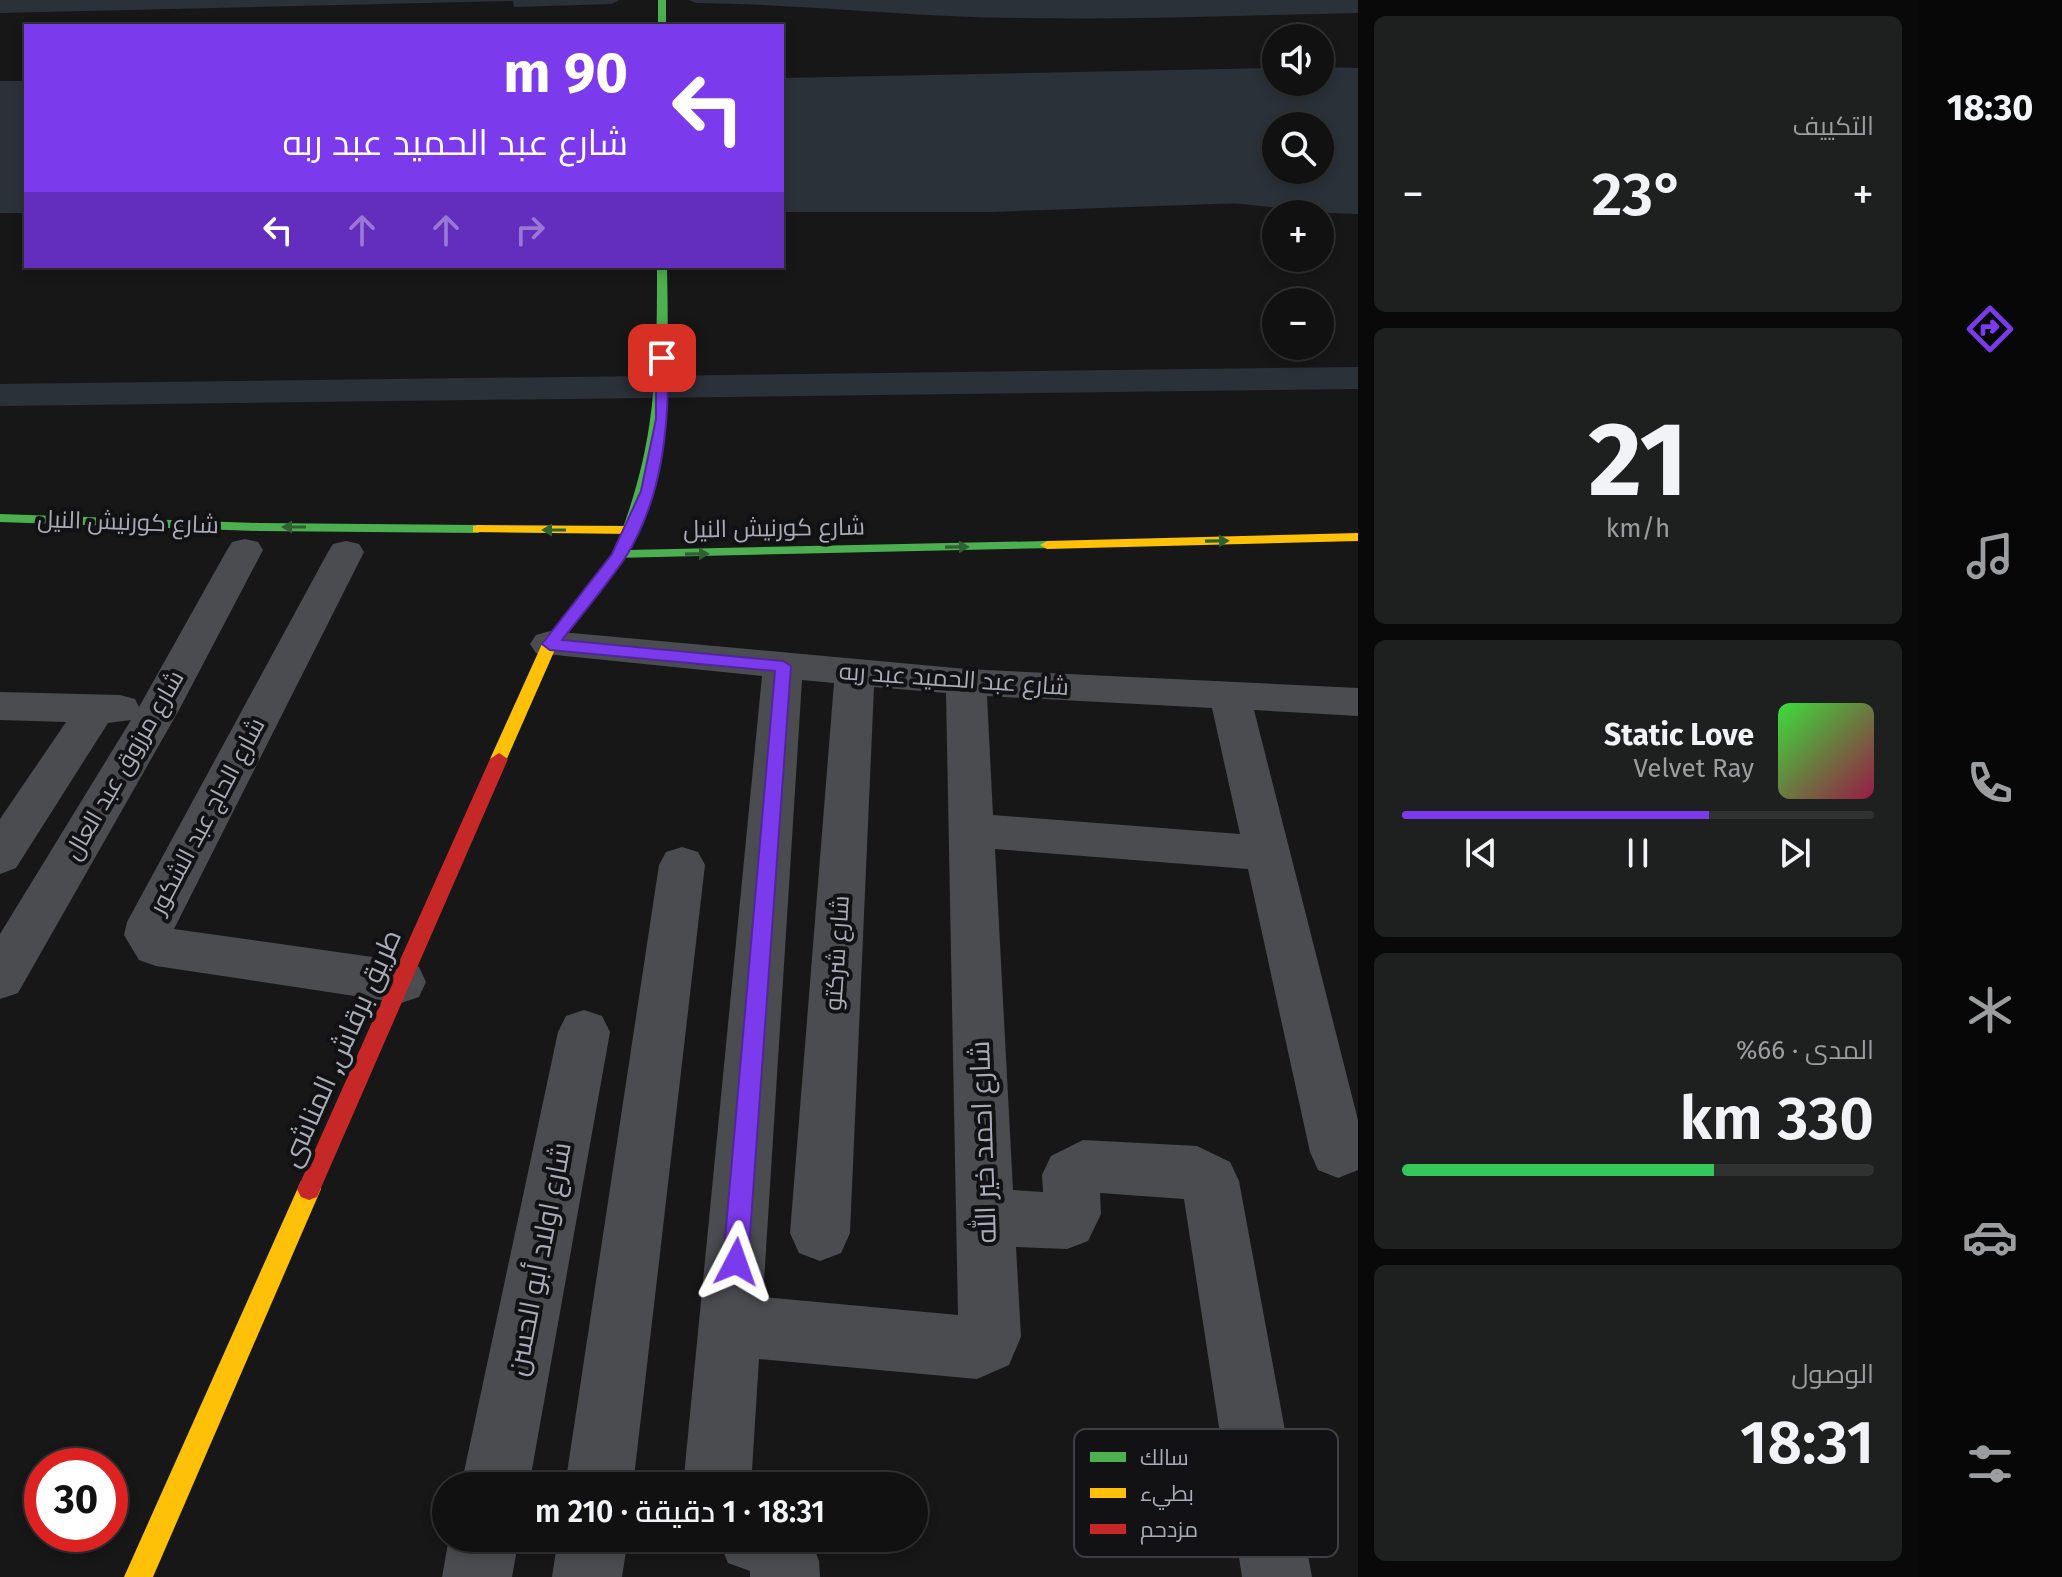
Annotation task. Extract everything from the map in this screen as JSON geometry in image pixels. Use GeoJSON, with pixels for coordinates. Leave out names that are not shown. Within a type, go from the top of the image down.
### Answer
{"type":"FeatureCollection","features":[{"type":"Feature","properties":{"kind":"main road"},"geometry":{"type":"LineString","coordinates":[[662,0],[662,24]]}},
{"type":"Feature","properties":{"kind":"main road","name":"طريق برقاش, المناشى"},"geometry":{"type":"LineString","coordinates":[[138,1577],[550,644],[640,530],[663,419],[662,268]]}},
{"type":"Feature","properties":{"kind":"main road","name":"شارع كورنيش النيل"},"geometry":{"type":"LineString","coordinates":[[0,518],[259,527],[640,530]]}},
{"type":"Feature","properties":{"kind":"main road"},"geometry":{"type":"LineString","coordinates":[[33,543],[51,520]]}},
{"type":"Feature","properties":{"kind":"main road","name":"شارع كورنيش النيل"},"geometry":{"type":"LineString","coordinates":[[589,555],[1358,537]]}},
{"type":"Feature","properties":{"kind":"street","name":"شارع مرزوق عبد العال"},"geometry":{"type":"LineString","coordinates":[[0,978],[158,710],[245,550]]}},
{"type":"Feature","properties":{"kind":"street","name":"شارع الحاج عبد الشكور"},"geometry":{"type":"LineString","coordinates":[[346,552],[151,922],[148,935],[156,946],[401,982]]}},
{"type":"Feature","properties":{"kind":"street","name":"شارع عبد الحميد عبد ربه"},"geometry":{"type":"LineString","coordinates":[[550,644],[966,682],[1358,702]]}},
{"type":"Feature","properties":{"kind":"street"},"geometry":{"type":"LineString","coordinates":[[718,1472],[783,666]]}},
{"type":"Feature","properties":{"kind":"street","name":"شارع شركتو"},"geometry":{"type":"LineString","coordinates":[[820,1233],[855,672]]}},
{"type":"Feature","properties":{"kind":"street","name":"شارع احمد خير الله"},"geometry":{"type":"LineString","coordinates":[[731,1325],[977,1348],[990,1337],[966,682]]}},
{"type":"Feature","properties":{"kind":"street"},"geometry":{"type":"LineString","coordinates":[[1230,696],[1338,1152]]}},
{"type":"Feature","properties":{"kind":"street"},"geometry":{"type":"LineString","coordinates":[[0,706],[158,710]]}},
{"type":"Feature","properties":{"kind":"street"},"geometry":{"type":"LineString","coordinates":[[0,856],[96,708]]}},
{"type":"Feature","properties":{"kind":"street"},"geometry":{"type":"LineString","coordinates":[[971,830],[1267,853]]}},
{"type":"Feature","properties":{"kind":"street"},"geometry":{"type":"LineString","coordinates":[[601,1472],[682,865]]}},
{"type":"Feature","properties":{"kind":"street","name":"شارع اولاد أبو الحسن"},"geometry":{"type":"LineString","coordinates":[[498,1472],[584,1032]]}},
{"type":"Feature","properties":{"kind":"street"},"geometry":{"type":"LineString","coordinates":[[986,1217],[1067,1221],[1072,1214],[1071,1175],[1083,1166],[1197,1173],[1210,1181],[1252,1429]]}},
{"type":"Feature","properties":{"kind":"street"},"geometry":{"type":"LineString","coordinates":[[477,1577],[481,1552]]}},
{"type":"Feature","properties":{"kind":"street"},"geometry":{"type":"LineString","coordinates":[[587,1577],[591,1552]]}},
{"type":"Feature","properties":{"kind":"street"},"geometry":{"type":"LineString","coordinates":[[782,1552],[786,1560],[785,1577]]}},
{"type":"Feature","properties":{"kind":"street"},"geometry":{"type":"LineString","coordinates":[[1274,1557],[1277,1577]]}},
{"type":"Feature","properties":{"kind":"shaded area"},"geometry":{"type":"Polygon","coordinates":[[[0,0],[619,0],[612,4],[514,7],[513,1],[0,13],[0,0]]]}},
{"type":"Feature","properties":{"kind":"shaded area"},"geometry":{"type":"Polygon","coordinates":[[[689,0],[1358,0],[1358,13],[1018,18],[696,3],[689,0]]]}},
{"type":"Feature","properties":{"kind":"shaded area"},"geometry":{"type":"Polygon","coordinates":[[[1334,67],[1358,68],[1358,214],[1334,213],[1334,200],[1262,200],[1262,206],[1138,198],[784,198],[784,78],[1262,68],[1262,96],[1334,96],[1334,67]]]}},
{"type":"Feature","properties":{"kind":"shaded area"},"geometry":{"type":"Polygon","coordinates":[[[0,81],[24,81],[24,213],[0,213],[0,81]]]}},
{"type":"Feature","properties":{"kind":"waterway"},"geometry":{"type":"LineString","coordinates":[[784,203],[990,203],[1358,190]]}},
{"type":"Feature","properties":{"kind":"waterway"},"geometry":{"type":"LineString","coordinates":[[0,395],[1358,378]]}},
{"type":"Feature","properties":{"kind":"traffic: fast"},"geometry":{"type":"LineString","coordinates":[[662,0],[662,24]]}},
{"type":"Feature","properties":{"kind":"traffic: fast"},"geometry":{"type":"LineString","coordinates":[[662,268],[662,379],[654,447],[647,482],[619,555],[1047,545]]}},
{"type":"Feature","properties":{"kind":"traffic: fast"},"geometry":{"type":"LineString","coordinates":[[0,518],[259,527],[478,529]]}},
{"type":"Feature","properties":{"kind":"traffic: slow"},"geometry":{"type":"LineString","coordinates":[[478,529],[632,530]]}},
{"type":"Feature","properties":{"kind":"traffic: slow"},"geometry":{"type":"LineString","coordinates":[[1047,545],[1358,537]]}},
{"type":"Feature","properties":{"kind":"traffic: slow"},"geometry":{"type":"LineString","coordinates":[[499,759],[550,644],[619,555]]}},
{"type":"Feature","properties":{"kind":"traffic: slow"},"geometry":{"type":"LineString","coordinates":[[138,1577],[309,1189]]}},
{"type":"Feature","properties":{"kind":"traffic: jam"},"geometry":{"type":"LineString","coordinates":[[309,1189],[499,759]]}},
{"type":"Feature","properties":{"kind":"route"},"geometry":{"type":"LineString","coordinates":[[662,358],[663,419],[648,491],[619,555],[550,644],[783,666],[736,1262]]}}]}
